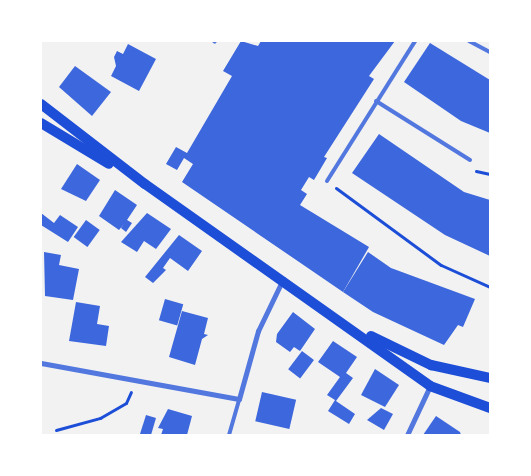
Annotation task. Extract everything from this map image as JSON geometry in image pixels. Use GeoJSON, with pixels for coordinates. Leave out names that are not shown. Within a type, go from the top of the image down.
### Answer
{"type":"FeatureCollection","features":[{"type":"Feature","properties":{"kind":"main road"},"geometry":{"type":"LineString","coordinates":[[41,104],[145,184],[348,324],[430,386],[490,408]]}},
{"type":"Feature","properties":{"kind":"main road"},"geometry":{"type":"LineString","coordinates":[[41,123],[145,184]]}},
{"type":"Feature","properties":{"kind":"main road"},"geometry":{"type":"LineString","coordinates":[[348,324],[431,365],[490,378]]}},
{"type":"Feature","properties":{"kind":"street"},"geometry":{"type":"LineString","coordinates":[[41,363],[136,377],[239,399],[258,332],[283,279]]}},
{"type":"Feature","properties":{"kind":"street"},"geometry":{"type":"LineString","coordinates":[[407,435],[430,386]]}},
{"type":"Feature","properties":{"kind":"lane"},"geometry":{"type":"LineString","coordinates":[[327,181],[376,101],[416,41]]}},
{"type":"Feature","properties":{"kind":"lane"},"geometry":{"type":"LineString","coordinates":[[469,41],[490,52]]}},
{"type":"Feature","properties":{"kind":"lane"},"geometry":{"type":"LineString","coordinates":[[376,101],[470,160]]}},
{"type":"Feature","properties":{"kind":"lane"},"geometry":{"type":"LineString","coordinates":[[229,435],[239,399]]}},
{"type":"Feature","properties":{"kind":"path"},"geometry":{"type":"LineString","coordinates":[[327,181],[441,265],[490,287]]}},
{"type":"Feature","properties":{"kind":"path"},"geometry":{"type":"LineString","coordinates":[[56,430],[100,418],[126,403],[136,377]]}},
{"type":"Feature","properties":{"kind":"building"},"geometry":{"type":"Polygon","coordinates":[[[241,41],[258,46],[261,41],[395,41],[369,76],[374,79],[324,157],[327,158],[314,180],[309,177],[301,190],[307,194],[300,205],[369,247],[343,292],[182,182],[193,164],[184,158],[177,170],[166,164],[176,147],[187,153],[232,76],[223,71],[241,41]]]}},
{"type":"Feature","properties":{"kind":"building"},"geometry":{"type":"Polygon","coordinates":[[[430,43],[490,80],[490,133],[461,121],[404,82],[430,43]]]}},
{"type":"Feature","properties":{"kind":"building"},"geometry":{"type":"Polygon","coordinates":[[[128,44],[156,59],[139,91],[111,76],[116,66],[114,57],[117,51],[123,54],[128,44]]]}},
{"type":"Feature","properties":{"kind":"building"},"geometry":{"type":"Polygon","coordinates":[[[75,66],[111,92],[92,116],[59,87],[75,66]]]}},
{"type":"Feature","properties":{"kind":"building"},"geometry":{"type":"Polygon","coordinates":[[[379,134],[464,192],[490,200],[490,256],[445,235],[352,173],[379,134]]]}},
{"type":"Feature","properties":{"kind":"building"},"geometry":{"type":"Polygon","coordinates":[[[77,164],[100,180],[86,201],[61,189],[77,164]]]}},
{"type":"Feature","properties":{"kind":"building"},"geometry":{"type":"Polygon","coordinates":[[[115,190],[137,205],[127,220],[132,223],[126,232],[121,228],[124,224],[119,230],[99,216],[115,190]]]}},
{"type":"Feature","properties":{"kind":"building"},"geometry":{"type":"Polygon","coordinates":[[[41,213],[54,223],[60,215],[78,227],[68,242],[41,225],[41,213]]]}},
{"type":"Feature","properties":{"kind":"building"},"geometry":{"type":"Polygon","coordinates":[[[147,213],[171,229],[156,249],[144,241],[137,252],[121,242],[147,213]]]}},
{"type":"Feature","properties":{"kind":"building"},"geometry":{"type":"Polygon","coordinates":[[[86,220],[100,230],[87,247],[74,237],[86,220]]]}},
{"type":"Feature","properties":{"kind":"building"},"geometry":{"type":"Polygon","coordinates":[[[179,235],[202,251],[188,271],[170,258],[163,268],[166,270],[153,283],[145,277],[179,235]]]}},
{"type":"Feature","properties":{"kind":"building"},"geometry":{"type":"Polygon","coordinates":[[[44,252],[61,255],[59,265],[79,269],[73,300],[45,296],[44,252]]]}},
{"type":"Feature","properties":{"kind":"building"},"geometry":{"type":"Polygon","coordinates":[[[368,252],[391,268],[475,299],[463,327],[458,325],[444,345],[373,312],[343,292],[368,252]]]}},
{"type":"Feature","properties":{"kind":"building"},"geometry":{"type":"Polygon","coordinates":[[[165,299],[183,304],[177,325],[159,320],[165,299]]]}},
{"type":"Feature","properties":{"kind":"building"},"geometry":{"type":"Polygon","coordinates":[[[76,302],[100,306],[97,324],[109,326],[106,346],[69,341],[76,302]]]}},
{"type":"Feature","properties":{"kind":"building"},"geometry":{"type":"Polygon","coordinates":[[[182,311],[208,318],[204,334],[208,335],[202,339],[195,365],[169,357],[182,311]]]}},
{"type":"Feature","properties":{"kind":"building"},"geometry":{"type":"Polygon","coordinates":[[[293,312],[315,329],[300,351],[294,347],[290,352],[276,342],[277,334],[293,312]]]}},
{"type":"Feature","properties":{"kind":"building"},"geometry":{"type":"Polygon","coordinates":[[[333,341],[357,357],[346,373],[353,378],[336,401],[355,414],[349,424],[328,411],[335,400],[327,395],[340,377],[318,362],[333,341]]]}},
{"type":"Feature","properties":{"kind":"building"},"geometry":{"type":"Polygon","coordinates":[[[302,351],[314,360],[300,378],[288,369],[302,351]]]}},
{"type":"Feature","properties":{"kind":"building"},"geometry":{"type":"Polygon","coordinates":[[[375,369],[399,385],[385,407],[361,395],[375,369]]]}},
{"type":"Feature","properties":{"kind":"building"},"geometry":{"type":"Polygon","coordinates":[[[262,392],[296,400],[289,429],[255,421],[262,392]]]}},
{"type":"Feature","properties":{"kind":"building"},"geometry":{"type":"Polygon","coordinates":[[[381,408],[393,414],[384,430],[367,420],[381,408]]]}},
{"type":"Feature","properties":{"kind":"building"},"geometry":{"type":"Polygon","coordinates":[[[168,409],[192,416],[187,435],[161,435],[163,429],[158,428],[168,409]]]}},
{"type":"Feature","properties":{"kind":"building"},"geometry":{"type":"Polygon","coordinates":[[[146,415],[156,418],[151,435],[140,434],[146,415]]]}},
{"type":"Feature","properties":{"kind":"building"},"geometry":{"type":"Polygon","coordinates":[[[436,416],[460,432],[461,435],[423,435],[436,416]]]}}]}
